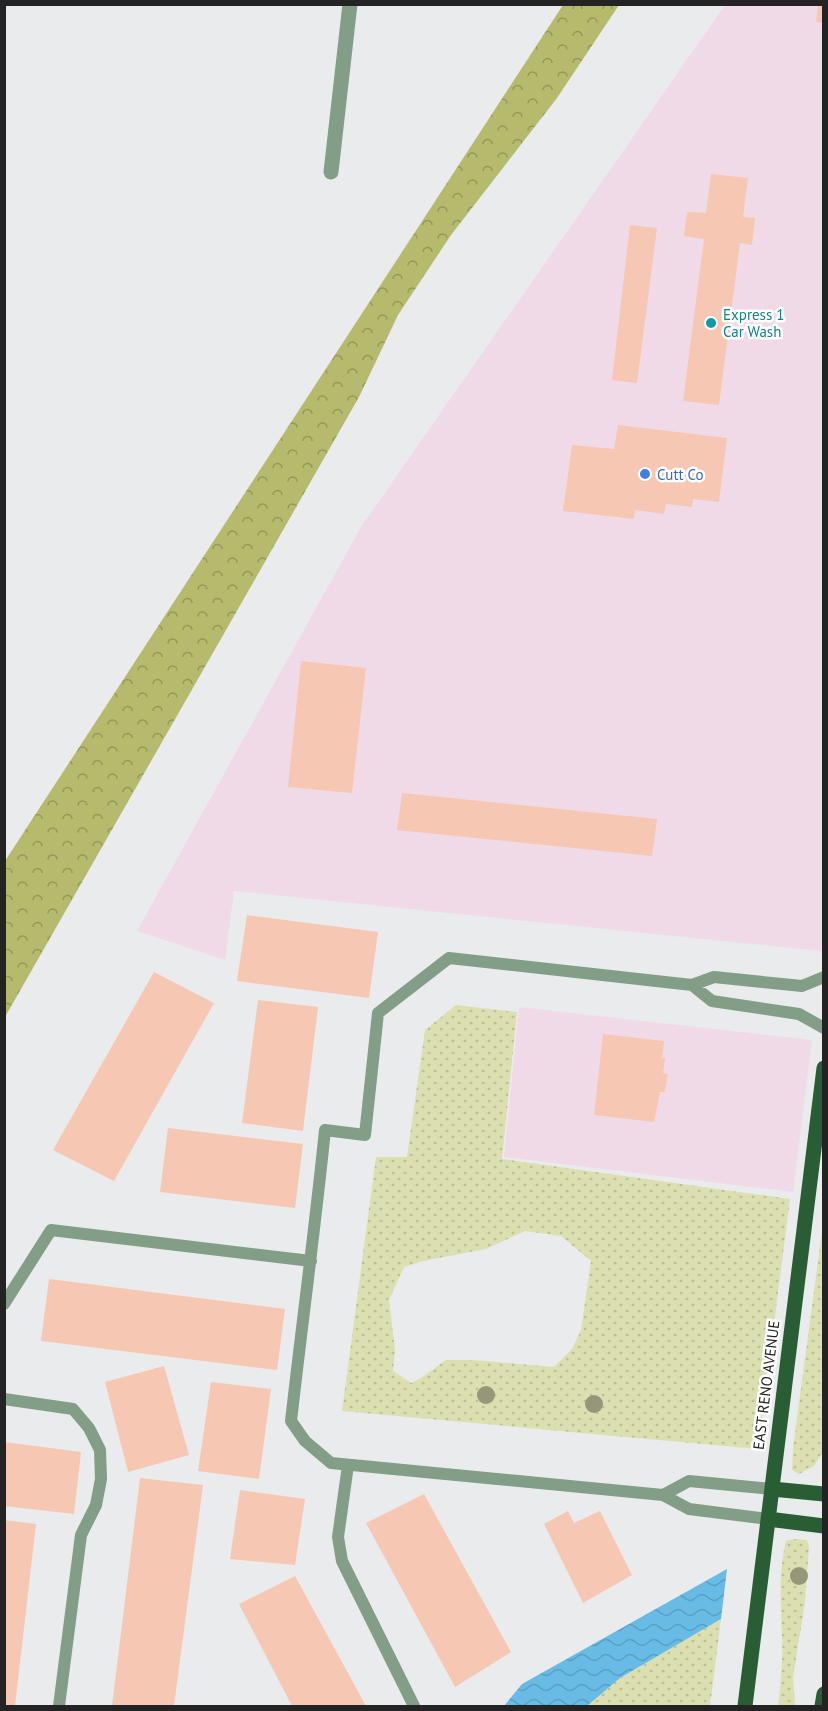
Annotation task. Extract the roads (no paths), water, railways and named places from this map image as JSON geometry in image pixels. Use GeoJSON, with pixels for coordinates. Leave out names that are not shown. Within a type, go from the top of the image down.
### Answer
{"type":"FeatureCollection","features":[{"type":"Feature","properties":{"kind":"main road","name":"EAST RENO AVENUE"},"geometry":{"type":"LineString","coordinates":[[745,1707],[823,1077]]}},
{"type":"Feature","properties":{"kind":"main road"},"geometry":{"type":"LineString","coordinates":[[772,1489],[824,1494]]}},
{"type":"Feature","properties":{"kind":"main road"},"geometry":{"type":"LineString","coordinates":[[768,1519],[824,1526]]}},
{"type":"Feature","properties":{"kind":"main road"},"geometry":{"type":"LineString","coordinates":[[822,1707],[824,1694]]}},
{"type":"Feature","properties":{"kind":"street"},"geometry":{"type":"LineString","coordinates":[[331,172],[350,4]]}},
{"type":"Feature","properties":{"kind":"lane"},"geometry":{"type":"LineString","coordinates":[[768,1519],[689,1509],[663,1495],[331,1463],[305,1441],[291,1421],[325,1130],[364,1135],[378,1012],[449,958],[692,985],[714,976],[802,986],[824,977]]}},
{"type":"Feature","properties":{"kind":"lane"},"geometry":{"type":"LineString","coordinates":[[692,985],[712,1001],[800,1014],[824,1028]]}},
{"type":"Feature","properties":{"kind":"lane"},"geometry":{"type":"LineString","coordinates":[[4,1304],[51,1230],[311,1261]]}},
{"type":"Feature","properties":{"kind":"lane"},"geometry":{"type":"LineString","coordinates":[[4,1399],[73,1409],[89,1428],[100,1450],[101,1479],[96,1505],[81,1535],[59,1707]]}},
{"type":"Feature","properties":{"kind":"lane"},"geometry":{"type":"LineString","coordinates":[[348,1465],[338,1537],[342,1561],[414,1707]]}},
{"type":"Feature","properties":{"kind":"lane"},"geometry":{"type":"LineString","coordinates":[[663,1495],[689,1481],[772,1489]]}},
{"type":"Feature","properties":{"kind":"water"},"geometry":{"type":"Polygon","coordinates":[[[727,1569],[721,1619],[620,1678],[587,1706],[504,1706],[522,1684],[727,1569]]]}},
{"type":"Feature","properties":{"kind":"place","name":"Express 1 Car Wash"},"geometry":{"type":"Point","coordinates":[711,323]}},
{"type":"Feature","properties":{"kind":"place","name":"Cutt Co"},"geometry":{"type":"Point","coordinates":[645,474]}}]}
